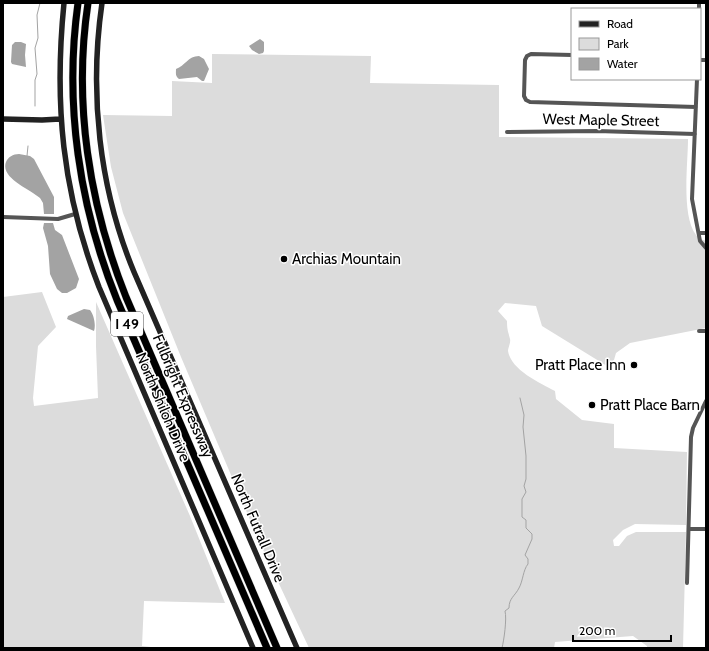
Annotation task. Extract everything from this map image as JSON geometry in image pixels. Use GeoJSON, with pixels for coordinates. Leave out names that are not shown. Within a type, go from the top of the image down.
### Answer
{"type":"FeatureCollection","features":[{"type":"Feature","properties":{"kind":"highway","name":"Fulbright Expressway"},"geometry":{"type":"LineString","coordinates":[[78,3],[73,62],[74,120],[82,180],[94,235],[117,300],[267,648]]}},
{"type":"Feature","properties":{"kind":"highway","name":"Fulbright Expressway"},"geometry":{"type":"LineString","coordinates":[[88,3],[83,53],[84,114],[92,179],[113,264],[277,648]]}},
{"type":"Feature","properties":{"kind":"highway"},"geometry":{"type":"LineString","coordinates":[[258,627],[262,648]]}},
{"type":"Feature","properties":{"kind":"main road","name":"North Shiloh Drive"},"geometry":{"type":"LineString","coordinates":[[64,3],[60,61],[60,119],[68,181],[75,214],[99,287],[253,648]]}},
{"type":"Feature","properties":{"kind":"main road","name":"North Futrall Drive"},"geometry":{"type":"LineString","coordinates":[[102,3],[98,53],[98,119],[105,172],[117,225],[130,262],[297,648]]}},
{"type":"Feature","properties":{"kind":"main road"},"geometry":{"type":"LineString","coordinates":[[3,119],[60,119]]}},
{"type":"Feature","properties":{"kind":"street"},"geometry":{"type":"LineString","coordinates":[[571,55],[531,54],[527,56],[525,60],[524,96],[526,100],[530,102],[696,107]]}},
{"type":"Feature","properties":{"kind":"street"},"geometry":{"type":"LineString","coordinates":[[697,80],[692,199],[700,241],[706,248]]}},
{"type":"Feature","properties":{"kind":"street","name":"West Maple Street"},"geometry":{"type":"LineString","coordinates":[[507,132],[597,131],[695,134]]}},
{"type":"Feature","properties":{"kind":"street"},"geometry":{"type":"LineString","coordinates":[[3,217],[58,219],[75,214]]}},
{"type":"Feature","properties":{"kind":"street"},"geometry":{"type":"LineString","coordinates":[[699,233],[706,233]]}},
{"type":"Feature","properties":{"kind":"street"},"geometry":{"type":"LineString","coordinates":[[699,331],[706,331]]}},
{"type":"Feature","properties":{"kind":"street"},"geometry":{"type":"LineString","coordinates":[[688,583],[691,437],[693,428],[706,401]]}},
{"type":"Feature","properties":{"kind":"street"},"geometry":{"type":"LineString","coordinates":[[690,529],[706,529]]}},
{"type":"Feature","properties":{"kind":"green space"},"geometry":{"type":"Polygon","coordinates":[[[212,54],[371,56],[370,83],[499,85],[499,137],[688,139],[686,189],[688,215],[691,226],[696,235],[706,241],[706,328],[630,343],[616,353],[614,360],[607,366],[542,326],[536,306],[505,303],[498,311],[507,321],[507,329],[510,340],[508,351],[514,364],[527,375],[555,391],[556,399],[582,420],[614,424],[614,448],[687,452],[686,525],[635,524],[623,530],[613,540],[614,546],[619,546],[627,536],[636,532],[686,532],[683,648],[647,648],[647,646],[633,636],[555,642],[554,648],[309,648],[259,541],[181,357],[123,213],[111,167],[103,115],[172,116],[172,81],[212,83],[212,54]]]}},
{"type":"Feature","properties":{"kind":"green space"},"geometry":{"type":"Polygon","coordinates":[[[42,292],[56,327],[38,346],[33,398],[34,406],[98,398],[96,302],[190,516],[225,603],[144,601],[142,646],[151,648],[3,648],[3,297],[42,292]]]}},
{"type":"Feature","properties":{"kind":"water"},"geometry":{"type":"Polygon","coordinates":[[[260,39],[264,42],[264,51],[263,53],[259,54],[252,50],[249,46],[260,39]]]}},
{"type":"Feature","properties":{"kind":"water"},"geometry":{"type":"Polygon","coordinates":[[[15,42],[26,44],[26,67],[12,64],[11,62],[12,45],[15,42]]]}},
{"type":"Feature","properties":{"kind":"water"},"geometry":{"type":"Polygon","coordinates":[[[199,56],[204,59],[209,69],[204,81],[197,77],[179,79],[176,74],[176,69],[182,66],[189,59],[199,56]]]}},
{"type":"Feature","properties":{"kind":"water"},"geometry":{"type":"Polygon","coordinates":[[[19,154],[30,156],[34,159],[54,197],[54,214],[44,214],[43,203],[40,198],[17,183],[7,173],[5,168],[7,160],[11,156],[19,154]]]}},
{"type":"Feature","properties":{"kind":"water"},"geometry":{"type":"Polygon","coordinates":[[[44,223],[53,223],[55,230],[62,235],[79,279],[76,288],[67,293],[62,293],[57,289],[50,274],[48,246],[43,228],[44,223]]]}},
{"type":"Feature","properties":{"kind":"water"},"geometry":{"type":"Polygon","coordinates":[[[84,309],[90,310],[93,315],[95,323],[94,331],[67,319],[68,316],[84,309]]]}},
{"type":"Feature","properties":{"kind":"waterway"},"geometry":{"type":"LineString","coordinates":[[35,106],[35,80],[37,74],[35,48],[38,38],[37,15],[40,3]]}},
{"type":"Feature","properties":{"kind":"waterway"},"geometry":{"type":"LineString","coordinates":[[27,156],[28,146]]}},
{"type":"Feature","properties":{"kind":"waterway"},"geometry":{"type":"LineString","coordinates":[[502,648],[506,615],[505,611],[509,608],[511,599],[520,585],[528,564],[528,559],[525,555],[532,539],[532,534],[526,528],[526,520],[522,517],[522,499],[526,492],[524,486],[526,479],[526,456],[523,427],[524,415],[520,398]]}},
{"type":"Feature","properties":{"kind":"place","name":"Archias Mountain"},"geometry":{"type":"Point","coordinates":[284,259]}},
{"type":"Feature","properties":{"kind":"place","name":"Pratt Place Inn"},"geometry":{"type":"Point","coordinates":[634,365]}},
{"type":"Feature","properties":{"kind":"place","name":"Pratt Place Barn"},"geometry":{"type":"Point","coordinates":[592,405]}}]}
